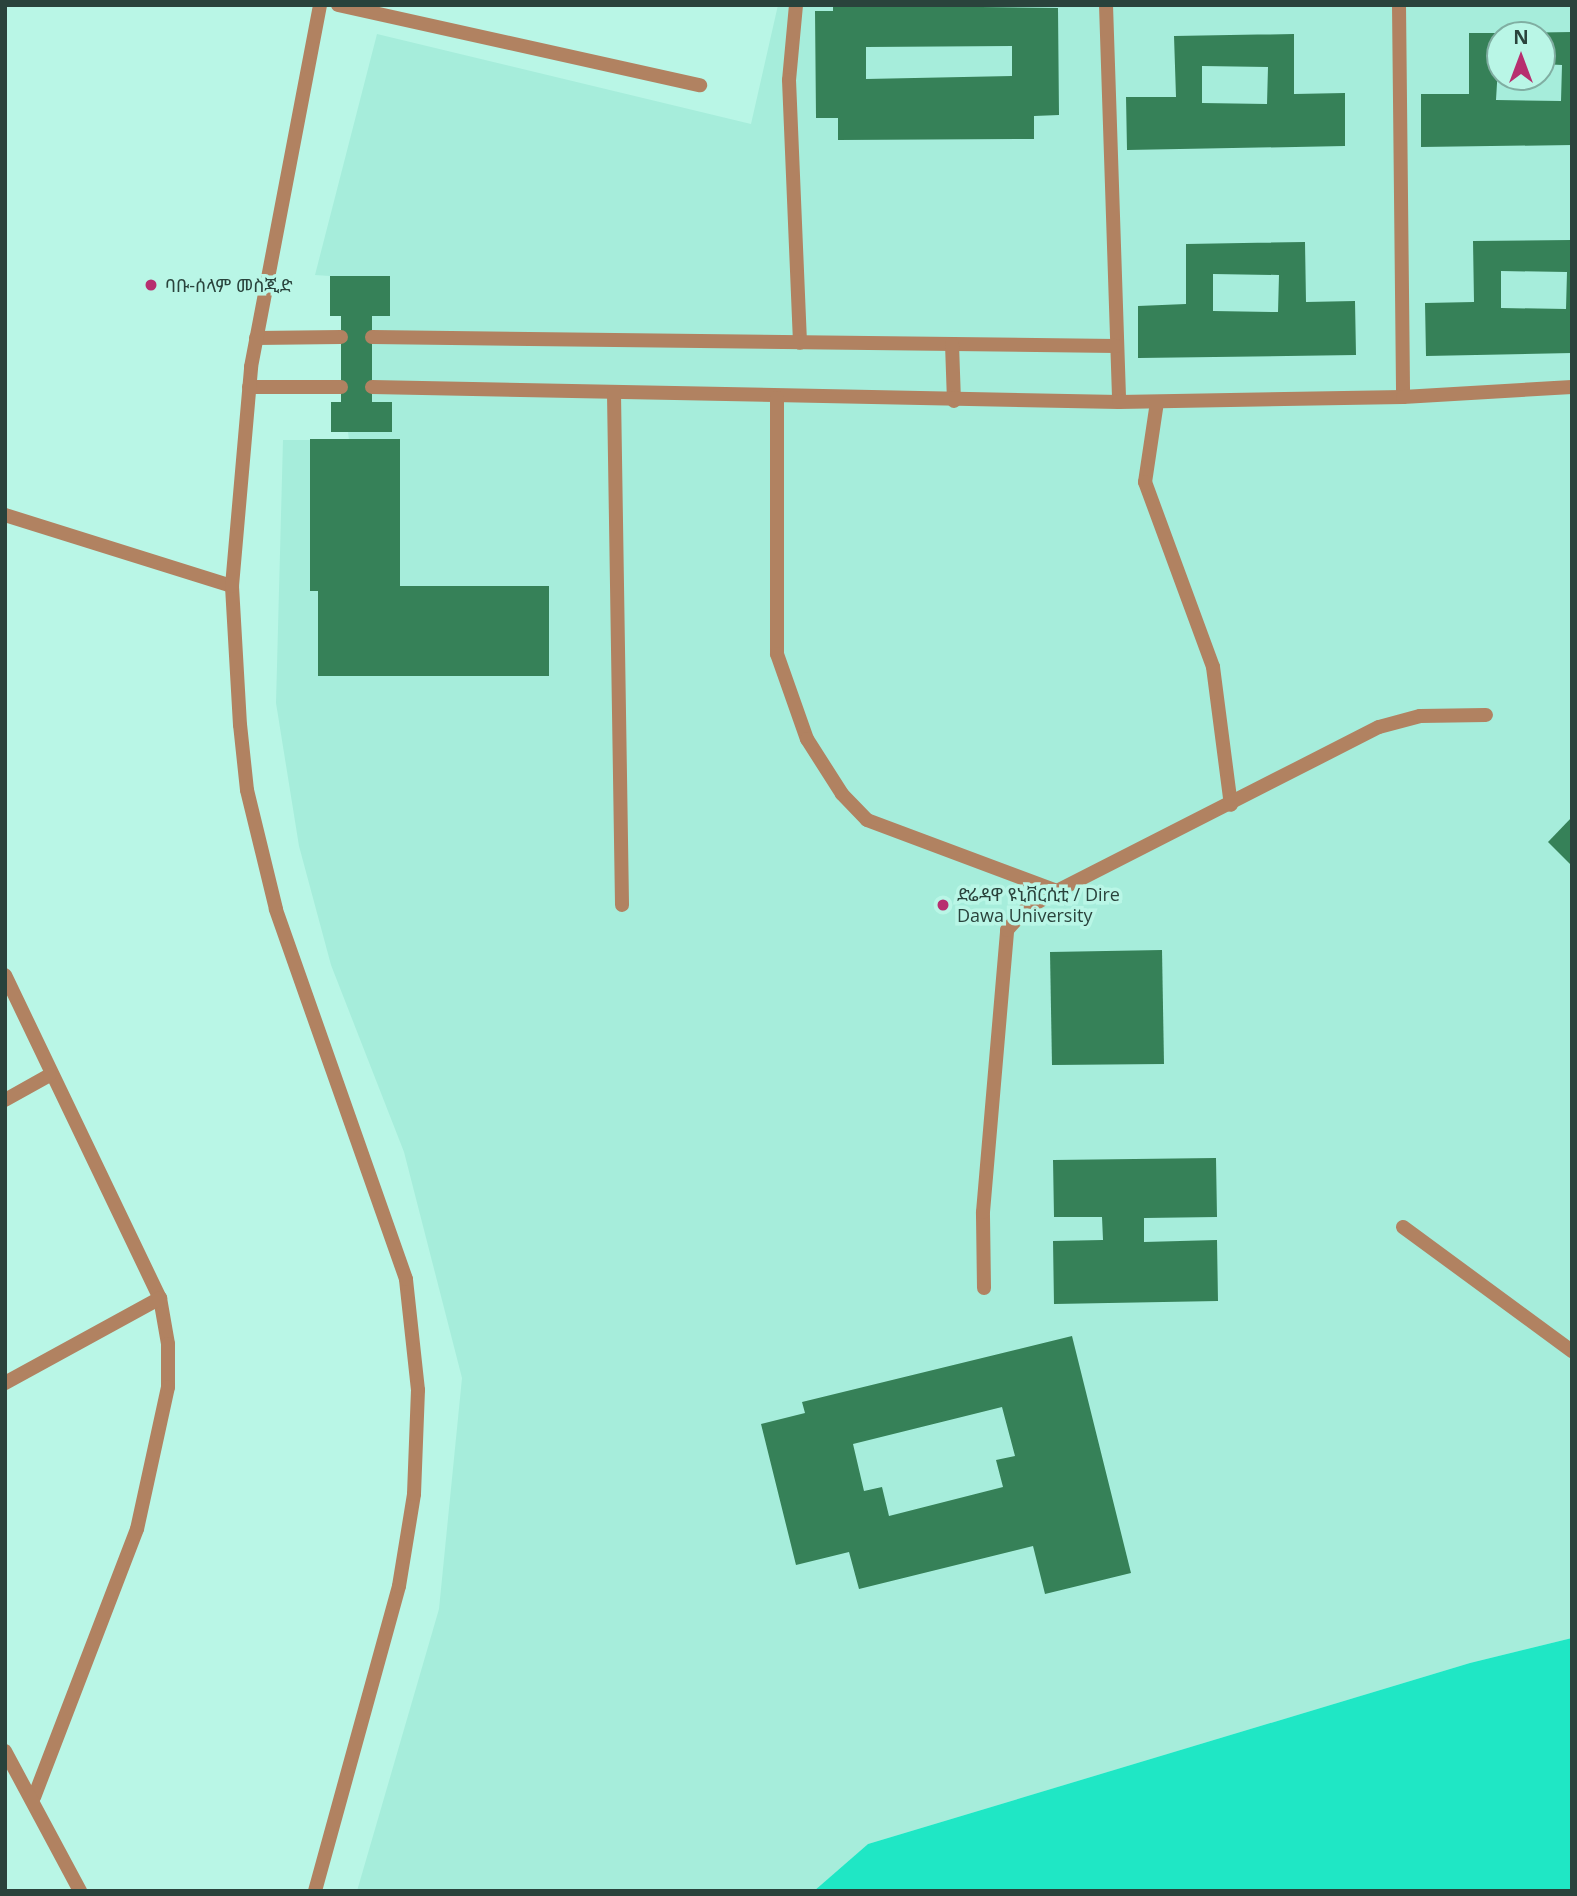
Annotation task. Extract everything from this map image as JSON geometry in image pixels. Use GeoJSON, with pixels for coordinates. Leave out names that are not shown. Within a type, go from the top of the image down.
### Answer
{"type":"FeatureCollection","features":[{"type":"Feature","properties":{"kind":"street"},"geometry":{"type":"LineString","coordinates":[[315,1891],[399,1586],[414,1494],[418,1390],[406,1279],[276,909],[247,790],[232,586],[249,387],[256,338],[320,5]]}},
{"type":"Feature","properties":{"kind":"street"},"geometry":{"type":"LineString","coordinates":[[338,5],[359,7],[700,85]]}},
{"type":"Feature","properties":{"kind":"street"},"geometry":{"type":"LineString","coordinates":[[796,5],[789,80],[800,343]]}},
{"type":"Feature","properties":{"kind":"street"},"geometry":{"type":"LineString","coordinates":[[1106,5],[1119,402]]}},
{"type":"Feature","properties":{"kind":"street"},"geometry":{"type":"LineString","coordinates":[[1399,5],[1403,397]]}},
{"type":"Feature","properties":{"kind":"street"},"geometry":{"type":"LineString","coordinates":[[256,338],[341,337]]}},
{"type":"Feature","properties":{"kind":"street"},"geometry":{"type":"LineString","coordinates":[[372,337],[1116,345]]}},
{"type":"Feature","properties":{"kind":"street"},"geometry":{"type":"LineString","coordinates":[[952,344],[954,401]]}},
{"type":"Feature","properties":{"kind":"street"},"geometry":{"type":"LineString","coordinates":[[249,387],[341,387]]}},
{"type":"Feature","properties":{"kind":"street"},"geometry":{"type":"LineString","coordinates":[[372,387],[777,398],[1157,402],[1403,397],[1572,387]]}},
{"type":"Feature","properties":{"kind":"street"},"geometry":{"type":"LineString","coordinates":[[614,394],[622,905]]}},
{"type":"Feature","properties":{"kind":"street"},"geometry":{"type":"LineString","coordinates":[[777,398],[777,654],[807,739],[842,793],[867,820],[1057,891]]}},
{"type":"Feature","properties":{"kind":"street"},"geometry":{"type":"LineString","coordinates":[[1157,402],[1145,482],[1213,667],[1231,805]]}},
{"type":"Feature","properties":{"kind":"street"},"geometry":{"type":"LineString","coordinates":[[5,515],[232,586]]}},
{"type":"Feature","properties":{"kind":"street"},"geometry":{"type":"LineString","coordinates":[[985,1288],[983,1212],[1007,930],[1026,909],[1057,891],[1231,805],[1379,727],[1420,716],[1486,715]]}},
{"type":"Feature","properties":{"kind":"street"},"geometry":{"type":"LineString","coordinates":[[5,975],[50,1076],[93,1155],[159,1298],[168,1344],[168,1387],[137,1529],[34,1797]]}},
{"type":"Feature","properties":{"kind":"street"},"geometry":{"type":"LineString","coordinates":[[5,1100],[50,1076]]}},
{"type":"Feature","properties":{"kind":"street"},"geometry":{"type":"LineString","coordinates":[[1403,1227],[1572,1352]]}},
{"type":"Feature","properties":{"kind":"street"},"geometry":{"type":"LineString","coordinates":[[5,1383],[159,1298]]}},
{"type":"Feature","properties":{"kind":"street"},"geometry":{"type":"LineString","coordinates":[[5,1751],[34,1797],[80,1891]]}},
{"type":"Feature","properties":{"kind":"shaded area","name":"ድሬዳዋ ዩኒቨርሲቲ / Dire Dawa University"},"geometry":{"type":"Polygon","coordinates":[[[778,5],[1572,5],[1572,1638],[1470,1663],[868,1844],[814,1891],[357,1891],[439,1609],[462,1378],[404,1152],[331,965],[299,846],[276,703],[283,440],[349,440],[348,432],[331,432],[331,402],[341,402],[341,316],[330,276],[315,275],[377,34],[751,124],[778,5]]]}},
{"type":"Feature","properties":{"kind":"green space"},"geometry":{"type":"Polygon","coordinates":[[[1572,1638],[1572,1891],[814,1891],[868,1844],[1470,1663],[1572,1638]]]}},
{"type":"Feature","properties":{"kind":"building"},"geometry":{"type":"Polygon","coordinates":[[[833,5],[1058,8],[1059,115],[1034,116],[1034,139],[838,140],[838,118],[816,118],[815,11],[833,11],[833,5]],[[1012,46],[866,47],[866,79],[1012,76],[1012,46]]]}},
{"type":"Feature","properties":{"kind":"building"},"geometry":{"type":"Polygon","coordinates":[[[1556,32],[1572,32],[1572,145],[1421,147],[1421,94],[1469,94],[1469,33],[1486,33],[1486,91],[1497,91],[1496,100],[1561,101],[1562,65],[1556,65],[1556,32]]]}},
{"type":"Feature","properties":{"kind":"building"},"geometry":{"type":"Polygon","coordinates":[[[1294,34],[1294,94],[1345,93],[1345,146],[1127,150],[1126,97],[1176,97],[1174,36],[1294,34]],[[1202,66],[1202,103],[1267,104],[1268,67],[1202,66]]]}},
{"type":"Feature","properties":{"kind":"building"},"geometry":{"type":"Polygon","coordinates":[[[1572,240],[1572,353],[1426,356],[1425,303],[1474,302],[1473,241],[1572,240]],[[1501,271],[1501,308],[1566,309],[1567,272],[1501,271]]]}},
{"type":"Feature","properties":{"kind":"building"},"geometry":{"type":"Polygon","coordinates":[[[1305,242],[1306,302],[1355,301],[1356,355],[1138,358],[1138,306],[1186,304],[1186,244],[1305,242]],[[1213,274],[1213,311],[1278,312],[1279,275],[1213,274]]]}},
{"type":"Feature","properties":{"kind":"building"},"geometry":{"type":"Polygon","coordinates":[[[330,276],[390,276],[390,316],[372,316],[372,402],[392,402],[392,432],[331,432],[331,402],[341,402],[341,316],[330,316],[330,276]]]}},
{"type":"Feature","properties":{"kind":"building"},"geometry":{"type":"Polygon","coordinates":[[[310,439],[400,439],[400,586],[549,586],[549,676],[318,676],[318,591],[310,591],[310,439]]]}},
{"type":"Feature","properties":{"kind":"building"},"geometry":{"type":"Polygon","coordinates":[[[1572,817],[1572,866],[1548,842],[1572,817]]]}},
{"type":"Feature","properties":{"kind":"building"},"geometry":{"type":"Polygon","coordinates":[[[1162,950],[1164,1064],[1052,1065],[1050,952],[1162,950]]]}},
{"type":"Feature","properties":{"kind":"building"},"geometry":{"type":"Polygon","coordinates":[[[1216,1158],[1217,1217],[1144,1218],[1144,1242],[1217,1240],[1218,1301],[1054,1304],[1053,1241],[1103,1240],[1102,1217],[1054,1217],[1053,1160],[1216,1158]]]}},
{"type":"Feature","properties":{"kind":"building"},"geometry":{"type":"Polygon","coordinates":[[[1072,1336],[1131,1573],[1045,1594],[1033,1546],[859,1589],[849,1552],[796,1565],[761,1424],[805,1413],[802,1402],[1072,1336]],[[1002,1407],[853,1444],[864,1491],[882,1487],[889,1516],[1003,1487],[996,1460],[1015,1456],[1002,1407]]]}},
{"type":"Feature","properties":{"kind":"place","name":"ባቡ-ሰላም መስጂድ"},"geometry":{"type":"Point","coordinates":[151,285]}},
{"type":"Feature","properties":{"kind":"place","name":"ድሬዳዋ ዩኒቨርሲቲ / Dire Dawa University"},"geometry":{"type":"Point","coordinates":[943,905]}}]}
